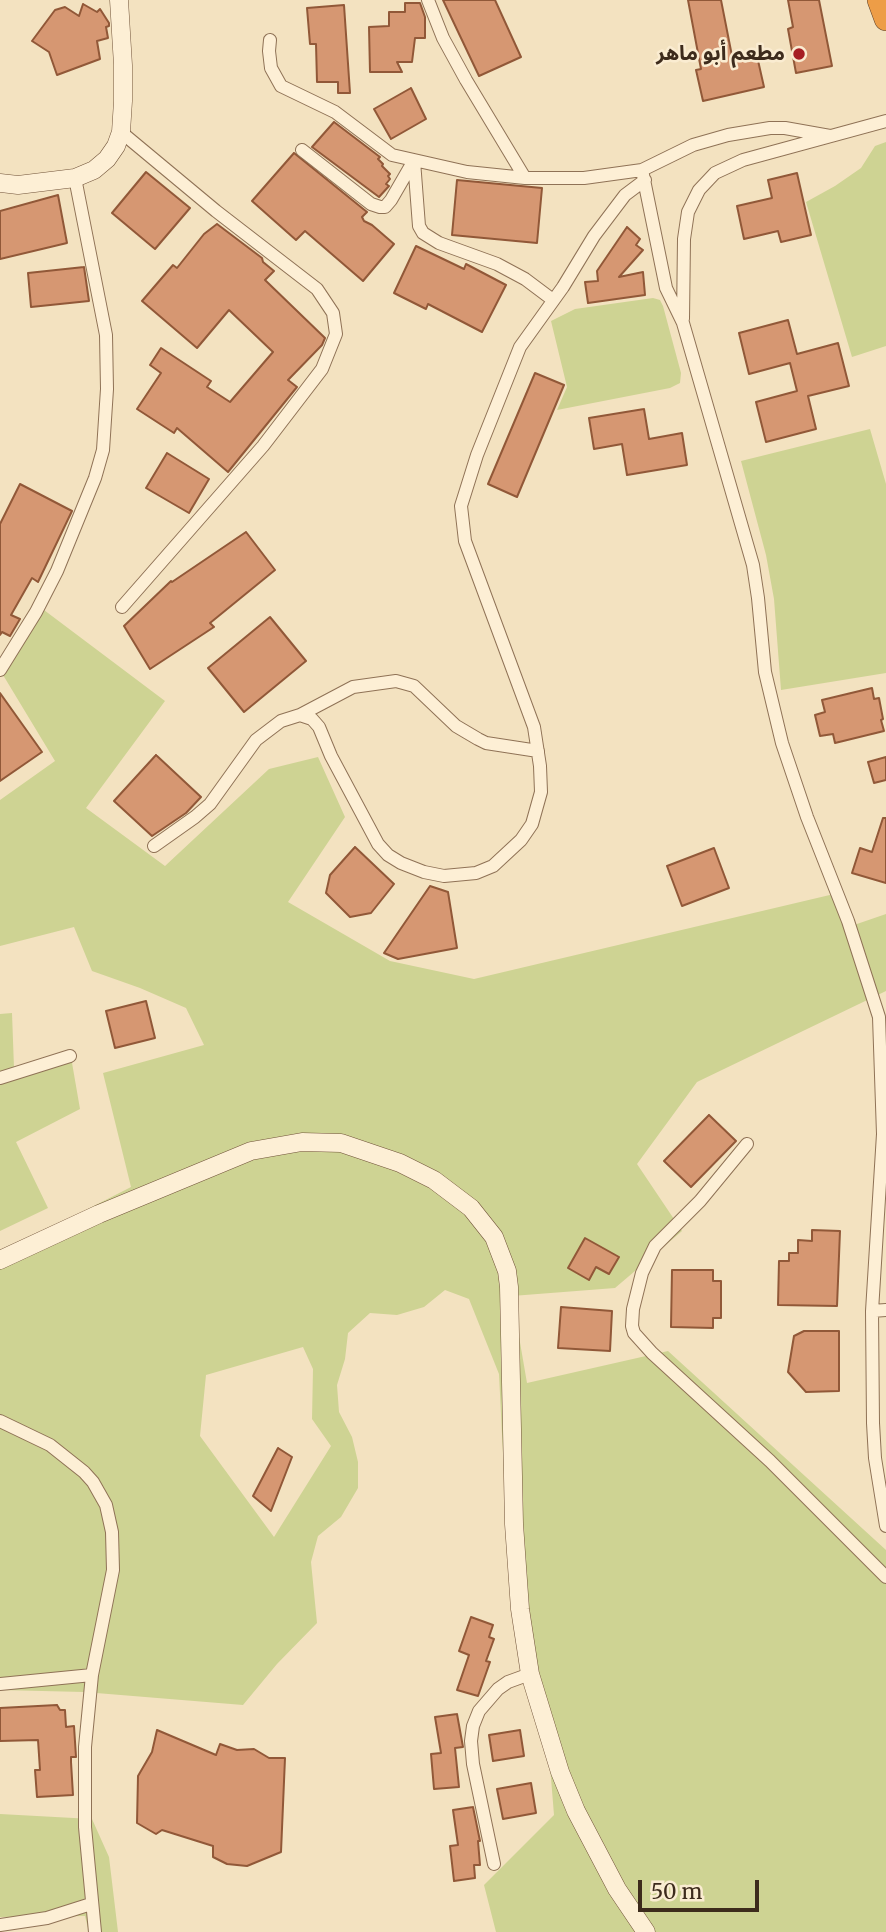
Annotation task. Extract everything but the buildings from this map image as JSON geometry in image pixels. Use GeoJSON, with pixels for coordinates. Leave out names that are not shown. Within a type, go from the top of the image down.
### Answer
{"type":"FeatureCollection","features":[{"type":"Feature","properties":{"kind":"highway"},"geometry":{"type":"LineString","coordinates":[[879,0],[886,19]]}},
{"type":"Feature","properties":{"kind":"street"},"geometry":{"type":"LineString","coordinates":[[0,183],[18,185],[75,178],[94,170],[107,159],[116,146],[121,132],[123,65],[119,0]]}},
{"type":"Feature","properties":{"kind":"street"},"geometry":{"type":"LineString","coordinates":[[428,0],[443,38],[525,178]]}},
{"type":"Feature","properties":{"kind":"street"},"geometry":{"type":"LineString","coordinates":[[270,40],[271,68],[281,86],[335,112],[392,155],[467,172],[525,178],[643,175]]}},
{"type":"Feature","properties":{"kind":"street"},"geometry":{"type":"LineString","coordinates":[[683,323],[688,212],[703,185],[715,173],[731,164],[886,121]]}},
{"type":"Feature","properties":{"kind":"street"},"geometry":{"type":"LineString","coordinates":[[300,715],[312,719],[319,727],[331,756],[382,849],[412,869],[444,876],[476,873],[492,866],[521,839],[532,824],[541,792],[534,727],[465,541],[461,506],[477,455],[520,347],[607,218],[643,175],[693,145],[728,135],[785,128],[830,136]]}},
{"type":"Feature","properties":{"kind":"street"},"geometry":{"type":"LineString","coordinates":[[121,132],[216,211],[317,289],[334,313],[336,334],[322,369],[263,446],[122,607]]}},
{"type":"Feature","properties":{"kind":"street"},"geometry":{"type":"LineString","coordinates":[[302,150],[370,204],[380,207],[385,207],[391,200],[414,162]]}},
{"type":"Feature","properties":{"kind":"street"},"geometry":{"type":"LineString","coordinates":[[414,162],[419,226],[423,233],[439,243],[498,264],[525,279],[553,300]]}},
{"type":"Feature","properties":{"kind":"street"},"geometry":{"type":"LineString","coordinates":[[643,175],[663,281],[683,323],[753,565],[765,672],[782,743],[807,817],[848,921],[879,1017],[883,1134],[872,1311],[875,1458],[886,1527]]}},
{"type":"Feature","properties":{"kind":"street"},"geometry":{"type":"LineString","coordinates":[[0,670],[57,571],[95,478],[103,450],[107,389],[106,335],[75,178]]}},
{"type":"Feature","properties":{"kind":"street"},"geometry":{"type":"LineString","coordinates":[[154,846],[209,804],[256,740],[281,721],[300,715],[353,687],[396,681],[414,686],[456,726],[478,739],[486,743],[538,751]]}},
{"type":"Feature","properties":{"kind":"street"},"geometry":{"type":"LineString","coordinates":[[0,1078],[69,1056]]}},
{"type":"Feature","properties":{"kind":"street"},"geometry":{"type":"LineString","coordinates":[[0,1260],[175,1181],[273,1145],[302,1142],[341,1143],[400,1163],[435,1180],[471,1208],[494,1237],[507,1271],[515,1536],[520,1609],[530,1674],[560,1772],[576,1811],[617,1889],[646,1932]]}},
{"type":"Feature","properties":{"kind":"street"},"geometry":{"type":"LineString","coordinates":[[747,1144],[700,1201],[655,1246],[642,1273],[633,1309],[634,1333],[652,1353],[770,1461],[886,1577]]}},
{"type":"Feature","properties":{"kind":"street"},"geometry":{"type":"LineString","coordinates":[[872,1311],[886,1310]]}},
{"type":"Feature","properties":{"kind":"street"},"geometry":{"type":"LineString","coordinates":[[0,1422],[50,1445],[75,1462],[93,1482],[106,1505],[112,1532],[113,1570],[92,1675],[85,1735],[84,1783],[95,1932]]}},
{"type":"Feature","properties":{"kind":"street"},"geometry":{"type":"LineString","coordinates":[[494,1864],[473,1764],[473,1726],[479,1711],[498,1689],[530,1674]]}},
{"type":"Feature","properties":{"kind":"street"},"geometry":{"type":"LineString","coordinates":[[0,1684],[92,1675]]}},
{"type":"Feature","properties":{"kind":"street"},"geometry":{"type":"LineString","coordinates":[[0,1925],[47,1917],[91,1904]]}},
{"type":"Feature","properties":{"kind":"green space"},"geometry":{"type":"Polygon","coordinates":[[[886,142],[886,346],[852,357],[806,202],[861,168],[875,146],[886,142]]]}},
{"type":"Feature","properties":{"kind":"green space"},"geometry":{"type":"Polygon","coordinates":[[[653,298],[660,300],[663,306],[681,373],[680,383],[670,388],[557,410],[567,387],[551,321],[575,309],[653,298]]]}},
{"type":"Feature","properties":{"kind":"green space"},"geometry":{"type":"Polygon","coordinates":[[[870,429],[886,484],[886,673],[781,690],[774,599],[766,555],[741,461],[870,429]]]}},
{"type":"Feature","properties":{"kind":"green space"},"geometry":{"type":"Polygon","coordinates":[[[36,604],[165,701],[86,808],[165,866],[269,769],[318,757],[345,817],[288,902],[390,961],[474,979],[834,894],[854,925],[886,914],[886,991],[697,1082],[637,1164],[682,1231],[615,1288],[512,1296],[527,1383],[668,1351],[886,1550],[886,1932],[496,1932],[484,1885],[554,1815],[548,1741],[509,1575],[499,1374],[469,1299],[445,1290],[424,1307],[397,1315],[370,1313],[348,1333],[345,1359],[337,1385],[339,1412],[352,1437],[358,1462],[358,1488],[341,1517],[318,1536],[311,1562],[317,1623],[277,1664],[243,1705],[84,1692],[0,1690],[0,1254],[131,1187],[103,1073],[204,1045],[186,1008],[92,971],[74,927],[0,946],[0,800],[55,761],[0,670],[36,604]],[[303,1347],[206,1375],[200,1436],[274,1537],[331,1446],[312,1419],[313,1369],[303,1347]]]}},
{"type":"Feature","properties":{"kind":"green space"},"geometry":{"type":"Polygon","coordinates":[[[12,1013],[14,1068],[71,1057],[80,1109],[16,1142],[48,1208],[0,1231],[0,1014],[12,1013]]]}},
{"type":"Feature","properties":{"kind":"green space"},"geometry":{"type":"Polygon","coordinates":[[[0,1814],[92,1819],[109,1857],[118,1932],[89,1932],[85,1916],[0,1917],[0,1814]]]}},
{"type":"Feature","properties":{"kind":"place","name":"مطعم أبو ماهر"},"geometry":{"type":"Point","coordinates":[799,54]}}]}
